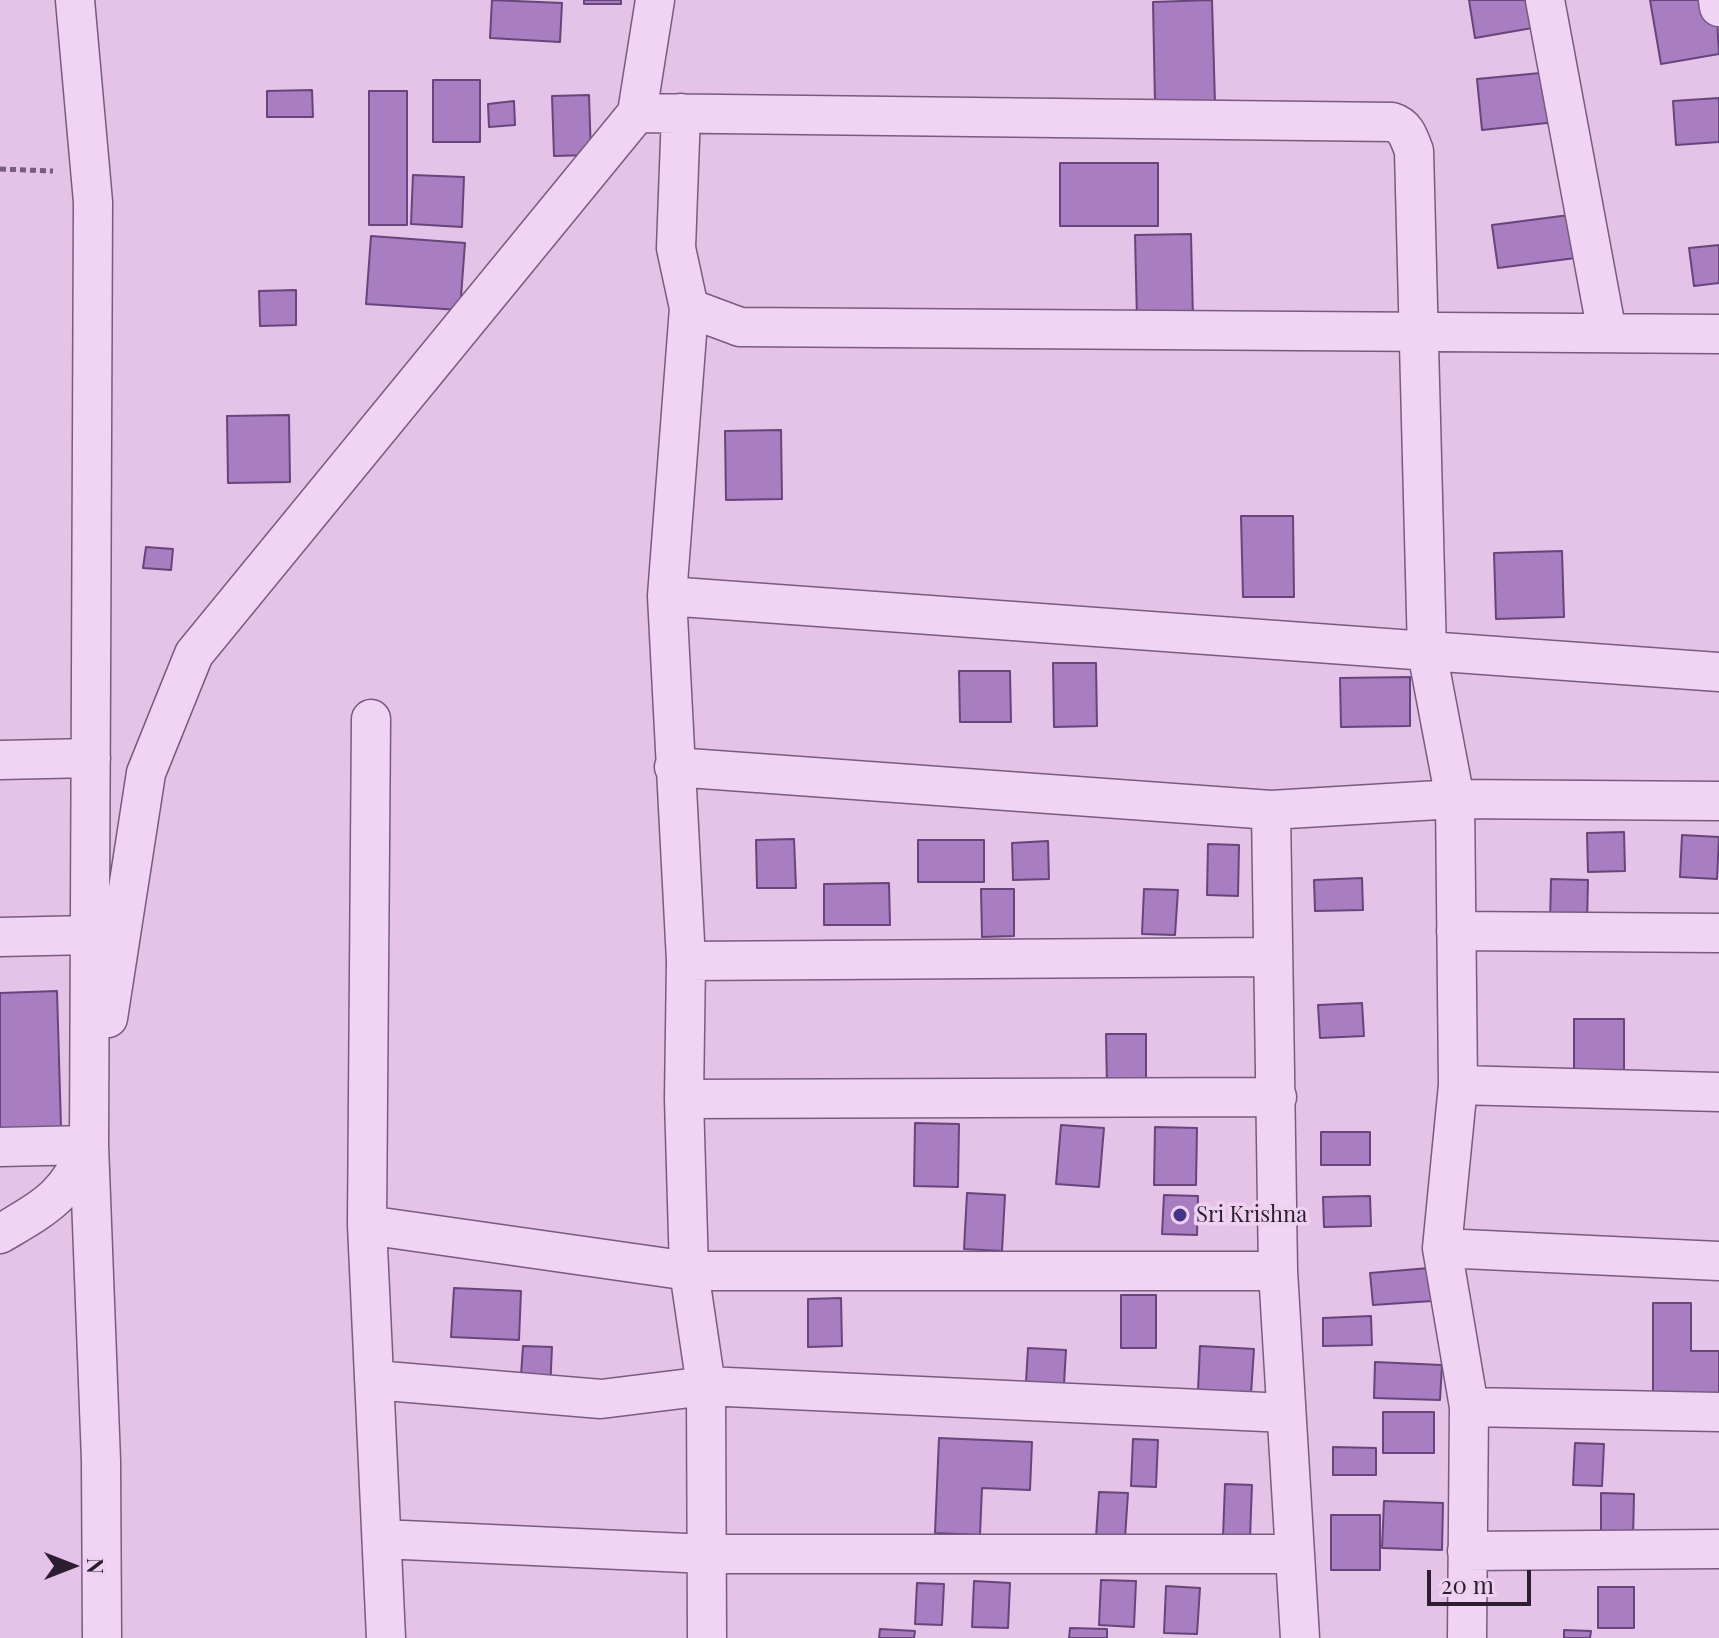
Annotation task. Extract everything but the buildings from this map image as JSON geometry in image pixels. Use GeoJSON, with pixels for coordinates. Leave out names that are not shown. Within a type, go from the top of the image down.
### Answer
{"type":"FeatureCollection","features":[{"type":"Feature","properties":{"kind":"street"},"geometry":{"type":"LineString","coordinates":[[75,0],[90,171],[89,1145],[101,1461],[102,1638]]}},
{"type":"Feature","properties":{"kind":"street"},"geometry":{"type":"LineString","coordinates":[[0,1234],[51,1202],[75,1179],[89,1145],[146,773],[194,654],[637,113],[655,0]]}},
{"type":"Feature","properties":{"kind":"street"},"geometry":{"type":"LineString","coordinates":[[1545,0],[1607,333]]}},
{"type":"Feature","properties":{"kind":"street"},"geometry":{"type":"LineString","coordinates":[[1718,0],[1719,7]]}},
{"type":"Feature","properties":{"kind":"street"},"geometry":{"type":"LineString","coordinates":[[637,113],[1392,122],[1401,125],[1407,133],[1414,151],[1427,652],[1455,799],[1458,1085],[1442,1248],[1469,1407],[1467,1638]]}},
{"type":"Feature","properties":{"kind":"street"},"geometry":{"type":"LineString","coordinates":[[681,113],[676,248],[689,308],[667,596],[686,961],[684,1099],[689,1271],[706,1386],[707,1638]]}},
{"type":"Feature","properties":{"kind":"street"},"geometry":{"type":"LineString","coordinates":[[689,308],[740,327],[1719,334]]}},
{"type":"Feature","properties":{"kind":"street"},"geometry":{"type":"LineString","coordinates":[[667,596],[1719,672]]}},
{"type":"Feature","properties":{"kind":"street"},"geometry":{"type":"LineString","coordinates":[[371,719],[367,1225],[386,1638]]}},
{"type":"Feature","properties":{"kind":"street"},"geometry":{"type":"LineString","coordinates":[[0,760],[91,758]]}},
{"type":"Feature","properties":{"kind":"street"},"geometry":{"type":"LineString","coordinates":[[674,767],[1271,810],[1455,799],[1719,801]]}},
{"type":"Feature","properties":{"kind":"street"},"geometry":{"type":"LineString","coordinates":[[1271,810],[1278,1271],[1300,1638]]}},
{"type":"Feature","properties":{"kind":"street"},"geometry":{"type":"LineString","coordinates":[[1456,931],[1719,933]]}},
{"type":"Feature","properties":{"kind":"street"},"geometry":{"type":"LineString","coordinates":[[0,937],[90,935]]}},
{"type":"Feature","properties":{"kind":"street"},"geometry":{"type":"LineString","coordinates":[[686,961],[1273,957]]}},
{"type":"Feature","properties":{"kind":"street"},"geometry":{"type":"LineString","coordinates":[[1458,1085],[1719,1092]]}},
{"type":"Feature","properties":{"kind":"street"},"geometry":{"type":"LineString","coordinates":[[684,1099],[1277,1097]]}},
{"type":"Feature","properties":{"kind":"street"},"geometry":{"type":"LineString","coordinates":[[0,1147],[89,1145]]}},
{"type":"Feature","properties":{"kind":"street"},"geometry":{"type":"LineString","coordinates":[[367,1225],[689,1271],[1278,1271]]}},
{"type":"Feature","properties":{"kind":"street"},"geometry":{"type":"LineString","coordinates":[[1442,1248],[1719,1261]]}},
{"type":"Feature","properties":{"kind":"street"},"geometry":{"type":"LineString","coordinates":[[374,1380],[601,1399],[706,1386],[1286,1413]]}},
{"type":"Feature","properties":{"kind":"street"},"geometry":{"type":"LineString","coordinates":[[1469,1407],[1719,1412]]}},
{"type":"Feature","properties":{"kind":"street"},"geometry":{"type":"LineString","coordinates":[[382,1539],[707,1554],[1295,1554]]}},
{"type":"Feature","properties":{"kind":"street"},"geometry":{"type":"LineString","coordinates":[[1467,1551],[1719,1549]]}},
{"type":"Feature","properties":{"kind":"path"},"geometry":{"type":"LineString","coordinates":[[0,169],[90,171]]}},
{"type":"Feature","properties":{"kind":"place","name":"Sri Krishna"},"geometry":{"type":"Point","coordinates":[1180,1215]}}]}
